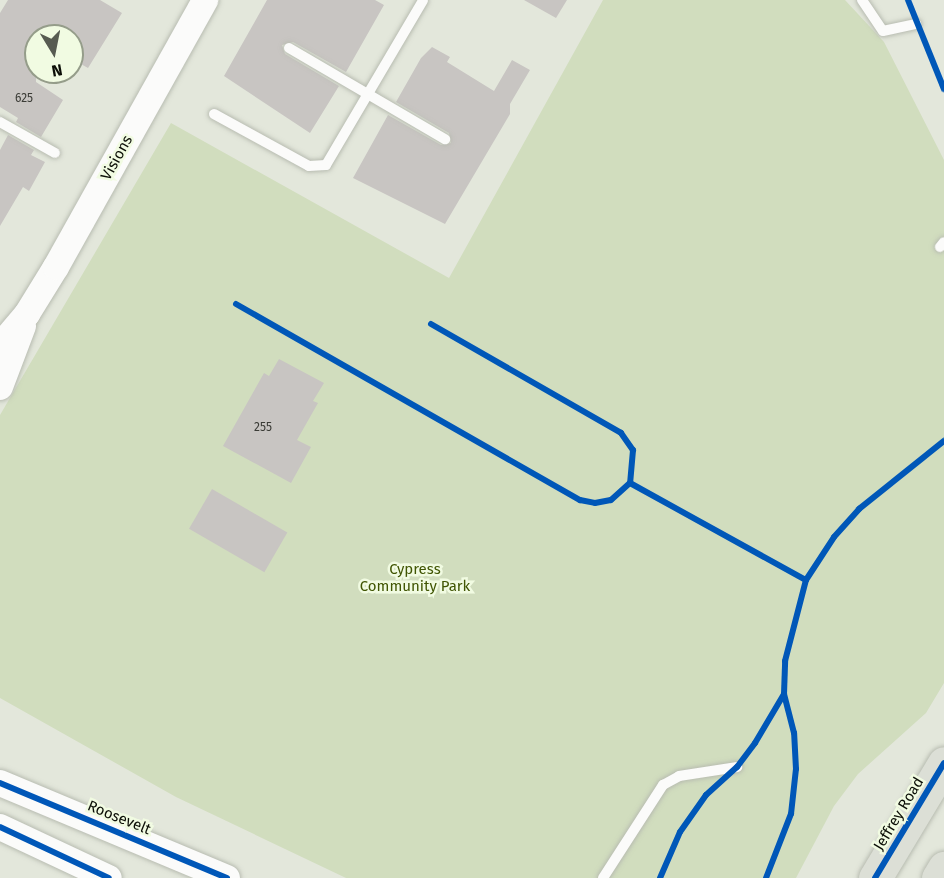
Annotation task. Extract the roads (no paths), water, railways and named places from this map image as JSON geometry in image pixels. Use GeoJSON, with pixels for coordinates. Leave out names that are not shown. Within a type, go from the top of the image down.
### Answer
{"type":"FeatureCollection","features":[{"type":"Feature","properties":{"kind":"main road","name":"Jeffrey Road"},"geometry":{"type":"LineString","coordinates":[[875,878],[944,763]]}},
{"type":"Feature","properties":{"kind":"main road"},"geometry":{"type":"LineString","coordinates":[[938,878],[944,868]]}},
{"type":"Feature","properties":{"kind":"street","name":"Visions"},"geometry":{"type":"LineString","coordinates":[[0,387],[27,315],[205,0]]}},
{"type":"Feature","properties":{"kind":"street","name":"Visions"},"geometry":{"type":"LineString","coordinates":[[0,346],[27,315]]}},
{"type":"Feature","properties":{"kind":"street","name":"Roosevelt"},"geometry":{"type":"LineString","coordinates":[[0,783],[227,878]]}},
{"type":"Feature","properties":{"kind":"street"},"geometry":{"type":"LineString","coordinates":[[0,827],[109,878]]}},
{"type":"Feature","properties":{"kind":"lane"},"geometry":{"type":"LineString","coordinates":[[214,114],[309,166],[326,165],[423,0]]}},
{"type":"Feature","properties":{"kind":"lane"},"geometry":{"type":"LineString","coordinates":[[862,0],[883,31],[916,24]]}},
{"type":"Feature","properties":{"kind":"lane"},"geometry":{"type":"LineString","coordinates":[[289,48],[445,139]]}},
{"type":"Feature","properties":{"kind":"lane"},"geometry":{"type":"LineString","coordinates":[[0,122],[55,153]]}},
{"type":"Feature","properties":{"kind":"lane"},"geometry":{"type":"LineString","coordinates":[[603,878],[663,785],[679,776],[737,767]]}},
{"type":"Feature","properties":{"kind":"park label","name":"Cypress Community Park"},"geometry":{"type":"Point","coordinates":[415,578]}}]}
